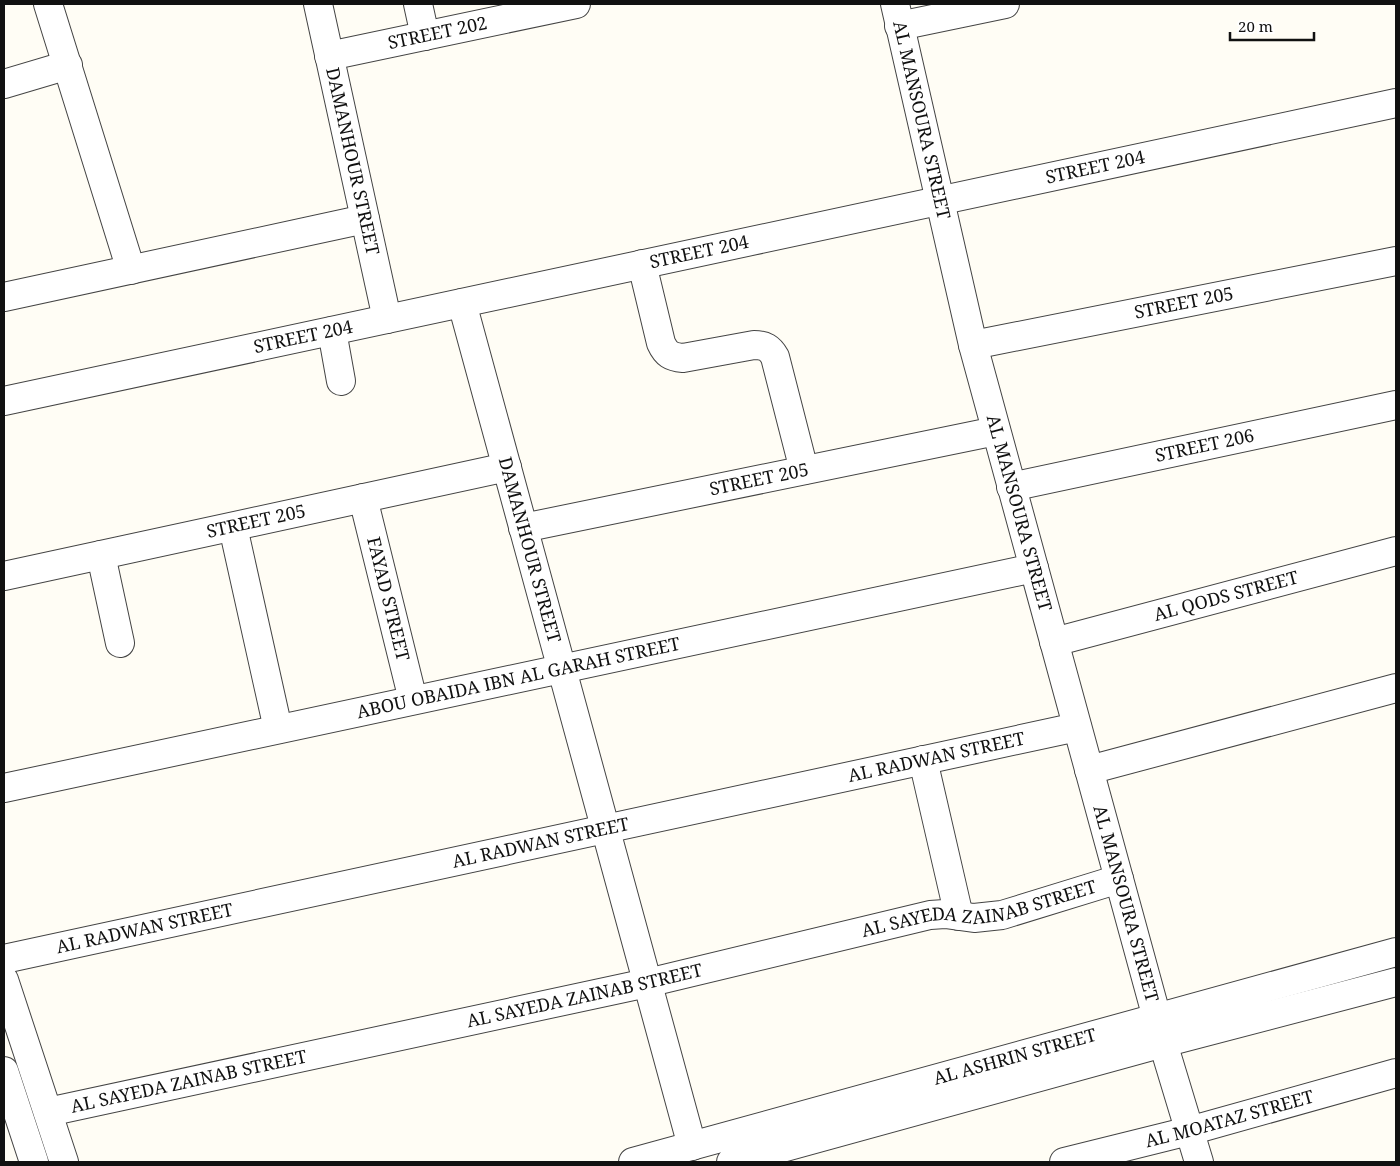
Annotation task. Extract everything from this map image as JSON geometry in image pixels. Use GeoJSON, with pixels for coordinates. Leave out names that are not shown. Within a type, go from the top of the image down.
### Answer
{"type":"FeatureCollection","features":[{"type":"Feature","properties":{"kind":"street"},"geometry":{"type":"LineString","coordinates":[[48,4],[131,270]]}},
{"type":"Feature","properties":{"kind":"street","name":"DAMANHOUR STREET"},"geometry":{"type":"LineString","coordinates":[[318,4],[387,319]]}},
{"type":"Feature","properties":{"kind":"street"},"geometry":{"type":"LineString","coordinates":[[418,4],[424,36]]}},
{"type":"Feature","properties":{"kind":"street","name":"STREET 202"},"geometry":{"type":"LineString","coordinates":[[329,56],[576,4]]}},
{"type":"Feature","properties":{"kind":"street"},"geometry":{"type":"LineString","coordinates":[[897,15],[1005,4]]}},
{"type":"Feature","properties":{"kind":"street","name":"AL MANSOURA STREET"},"geometry":{"type":"LineString","coordinates":[[897,15],[938,201],[973,345],[1160,1031],[1198,1162]]}},
{"type":"Feature","properties":{"kind":"street"},"geometry":{"type":"LineString","coordinates":[[4,84],[68,65]]}},
{"type":"Feature","properties":{"kind":"street","name":"STREET 204"},"geometry":{"type":"LineString","coordinates":[[4,401],[1396,102]]}},
{"type":"Feature","properties":{"kind":"street"},"geometry":{"type":"LineString","coordinates":[[4,297],[365,219]]}},
{"type":"Feature","properties":{"kind":"street","name":"STREET 205"},"geometry":{"type":"LineString","coordinates":[[973,345],[1396,261]]}},
{"type":"Feature","properties":{"kind":"street"},"geometry":{"type":"LineString","coordinates":[[642,264],[661,343],[665,352],[673,357],[683,358],[754,344],[763,345],[771,350],[775,357],[804,470]]}},
{"type":"Feature","properties":{"kind":"street","name":"DAMANHOUR STREET"},"geometry":{"type":"LineString","coordinates":[[462,302],[692,1146]]}},
{"type":"Feature","properties":{"kind":"street"},"geometry":{"type":"LineString","coordinates":[[332,331],[341,381]]}},
{"type":"Feature","properties":{"kind":"street","name":"STREET 206"},"geometry":{"type":"LineString","coordinates":[[1012,487],[1396,406]]}},
{"type":"Feature","properties":{"kind":"street","name":"STREET 205"},"geometry":{"type":"LineString","coordinates":[[523,528],[996,431]]}},
{"type":"Feature","properties":{"kind":"street","name":"STREET 205"},"geometry":{"type":"LineString","coordinates":[[4,576],[507,467]]}},
{"type":"Feature","properties":{"kind":"street","name":"FAYAD STREET"},"geometry":{"type":"LineString","coordinates":[[363,498],[413,700]]}},
{"type":"Feature","properties":{"kind":"street"},"geometry":{"type":"LineString","coordinates":[[233,527],[278,730]]}},
{"type":"Feature","properties":{"kind":"street","name":"AL QODS STREET"},"geometry":{"type":"LineString","coordinates":[[1054,642],[1396,552]]}},
{"type":"Feature","properties":{"kind":"street"},"geometry":{"type":"LineString","coordinates":[[101,555],[120,643]]}},
{"type":"Feature","properties":{"kind":"street","name":"ABOU OBAIDA IBN AL GARAH STREET"},"geometry":{"type":"LineString","coordinates":[[4,788],[1034,568]]}},
{"type":"Feature","properties":{"kind":"street"},"geometry":{"type":"LineString","coordinates":[[1089,770],[1396,688]]}},
{"type":"Feature","properties":{"kind":"street","name":"AL RADWAN STREET"},"geometry":{"type":"LineString","coordinates":[[4,959],[1077,727]]}},
{"type":"Feature","properties":{"kind":"street"},"geometry":{"type":"LineString","coordinates":[[923,760],[959,916]]}},
{"type":"Feature","properties":{"kind":"street","name":"AL SAYEDA ZAINAB STREET"},"geometry":{"type":"LineString","coordinates":[[48,1112],[647,983],[923,916],[945,914],[974,918],[1002,915],[1119,879]]}},
{"type":"Feature","properties":{"kind":"street","name":"AL ASHRIN STREET"},"geometry":{"type":"LineString","coordinates":[[731,1162],[1160,1031],[1396,952]]}},
{"type":"Feature","properties":{"kind":"street"},"geometry":{"type":"LineString","coordinates":[[4,980],[64,1162]]}},
{"type":"Feature","properties":{"kind":"street","name":"AL ASHRIN STREET"},"geometry":{"type":"LineString","coordinates":[[633,1162],[1160,1031],[1396,982]]}},
{"type":"Feature","properties":{"kind":"street"},"geometry":{"type":"LineString","coordinates":[[4,1071],[11,1116],[34,1162]]}},
{"type":"Feature","properties":{"kind":"street","name":"AL MOATAZ STREET"},"geometry":{"type":"LineString","coordinates":[[1064,1162],[1189,1131],[1396,1073]]}}]}
